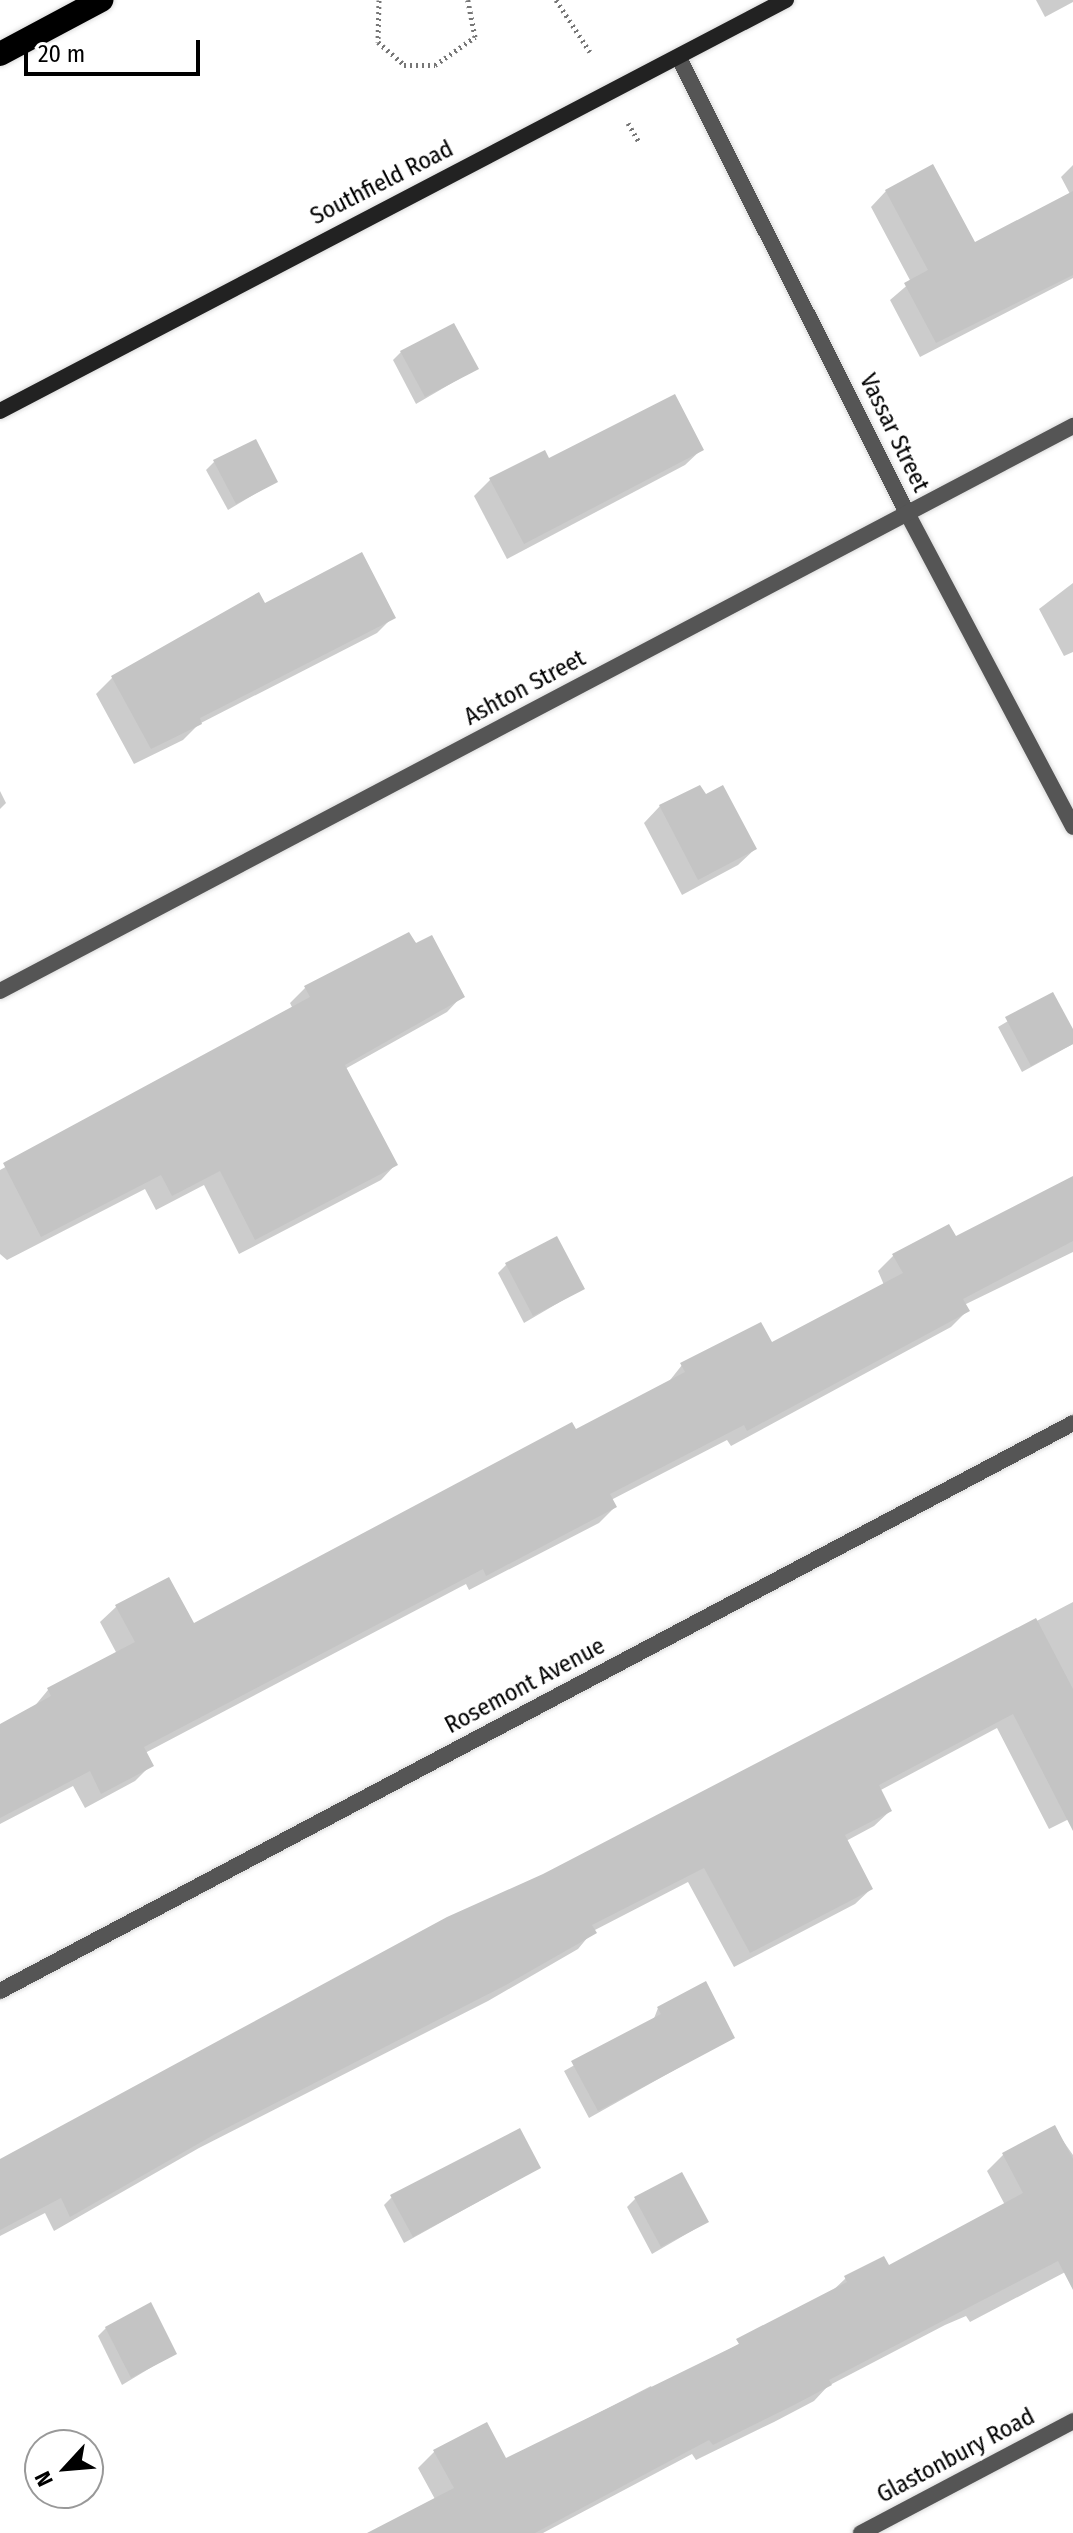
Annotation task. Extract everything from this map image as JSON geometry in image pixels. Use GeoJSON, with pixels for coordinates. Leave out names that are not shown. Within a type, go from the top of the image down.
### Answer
{"type":"FeatureCollection","features":[{"type":"Feature","properties":{"kind":"highway"},"geometry":{"type":"LineString","coordinates":[[0,54],[101,0]]}},
{"type":"Feature","properties":{"kind":"main road","name":"Southfield Road"},"geometry":{"type":"LineString","coordinates":[[0,411],[786,0]]}},
{"type":"Feature","properties":{"kind":"street","name":"Vassar Street"},"geometry":{"type":"LineString","coordinates":[[679,58],[907,513],[1073,827]]}},
{"type":"Feature","properties":{"kind":"street","name":"Ashton Street"},"geometry":{"type":"LineString","coordinates":[[0,991],[1073,426]]}},
{"type":"Feature","properties":{"kind":"street","name":"Rosemont Avenue"},"geometry":{"type":"LineString","coordinates":[[0,1991],[1073,1423]]}},
{"type":"Feature","properties":{"kind":"street","name":"Glastonbury Road"},"geometry":{"type":"LineString","coordinates":[[861,2533],[1073,2421]]}},
{"type":"Feature","properties":{"kind":"path"},"geometry":{"type":"LineString","coordinates":[[379,0],[378,42],[404,65],[435,65],[475,37],[468,0]]}},
{"type":"Feature","properties":{"kind":"path"},"geometry":{"type":"LineString","coordinates":[[556,0],[590,52]]}},
{"type":"Feature","properties":{"kind":"path"},"geometry":{"type":"LineString","coordinates":[[628,122],[639,142]]}},
{"type":"Feature","properties":{"kind":"building"},"geometry":{"type":"Polygon","coordinates":[[[933,164],[975,242],[1073,191],[1073,275],[936,343],[904,283],[928,270],[885,190],[933,164]]]}},
{"type":"Feature","properties":{"kind":"building"},"geometry":{"type":"Polygon","coordinates":[[[454,323],[479,369],[425,397],[400,351],[454,323]]]}},
{"type":"Feature","properties":{"kind":"building"},"geometry":{"type":"Polygon","coordinates":[[[675,394],[704,450],[524,544],[489,478],[545,450],[549,458],[675,394]]]}},
{"type":"Feature","properties":{"kind":"building"},"geometry":{"type":"Polygon","coordinates":[[[256,439],[278,482],[236,504],[213,460],[256,439]]]}},
{"type":"Feature","properties":{"kind":"building"},"geometry":{"type":"Polygon","coordinates":[[[362,552],[396,618],[200,718],[202,724],[151,749],[111,676],[259,592],[265,603],[362,552]]]}},
{"type":"Feature","properties":{"kind":"building"},"geometry":{"type":"Polygon","coordinates":[[[700,785],[706,794],[723,785],[757,849],[698,880],[659,805],[700,785]]]}},
{"type":"Feature","properties":{"kind":"building"},"geometry":{"type":"Polygon","coordinates":[[[409,932],[416,943],[432,935],[465,997],[345,1065],[398,1165],[255,1240],[220,1171],[172,1196],[161,1175],[41,1237],[3,1163],[310,997],[304,986],[409,932]]]}},
{"type":"Feature","properties":{"kind":"building"},"geometry":{"type":"Polygon","coordinates":[[[1053,992],[1073,1029],[1073,1044],[1031,1066],[1005,1017],[1053,992]]]}},
{"type":"Feature","properties":{"kind":"building"},"geometry":{"type":"Polygon","coordinates":[[[1073,1176],[1073,1241],[963,1299],[970,1311],[747,1431],[744,1425],[610,1494],[617,1507],[486,1576],[483,1569],[144,1747],[154,1766],[101,1794],[90,1771],[0,1818],[0,1724],[51,1696],[47,1688],[135,1642],[115,1605],[169,1577],[194,1623],[572,1422],[576,1429],[685,1372],[680,1363],[761,1322],[772,1342],[903,1273],[892,1254],[949,1224],[956,1236],[1073,1176]]]}},
{"type":"Feature","properties":{"kind":"building"},"geometry":{"type":"Polygon","coordinates":[[[557,1236],[585,1289],[533,1316],[505,1263],[557,1236]]]}},
{"type":"Feature","properties":{"kind":"building"},"geometry":{"type":"Polygon","coordinates":[[[1036,1618],[1073,1689],[1073,1831],[1013,1714],[879,1785],[892,1811],[845,1835],[873,1889],[750,1953],[704,1868],[592,1925],[597,1933],[506,1985],[217,2133],[70,2217],[61,2198],[0,2230],[0,2159],[447,1917],[543,1874],[1036,1618]]]}},
{"type":"Feature","properties":{"kind":"building"},"geometry":{"type":"Polygon","coordinates":[[[706,1981],[735,2038],[598,2111],[571,2061],[661,2014],[657,2007],[706,1981]]]}},
{"type":"Feature","properties":{"kind":"building"},"geometry":{"type":"Polygon","coordinates":[[[1055,2125],[1073,2159],[1073,2290],[1058,2261],[829,2380],[832,2385],[792,2406],[713,2445],[709,2440],[535,2533],[367,2533],[454,2488],[433,2450],[487,2422],[506,2458],[739,2344],[736,2339],[847,2282],[844,2276],[884,2256],[889,2265],[1023,2193],[1002,2153],[1055,2125]]]}},
{"type":"Feature","properties":{"kind":"building"},"geometry":{"type":"Polygon","coordinates":[[[520,2128],[541,2168],[413,2237],[390,2195],[520,2128]]]}},
{"type":"Feature","properties":{"kind":"building"},"geometry":{"type":"Polygon","coordinates":[[[682,2172],[709,2222],[661,2247],[634,2197],[682,2172]]]}},
{"type":"Feature","properties":{"kind":"building"},"geometry":{"type":"Polygon","coordinates":[[[151,2302],[177,2354],[131,2378],[105,2327],[151,2302]]]}}]}
